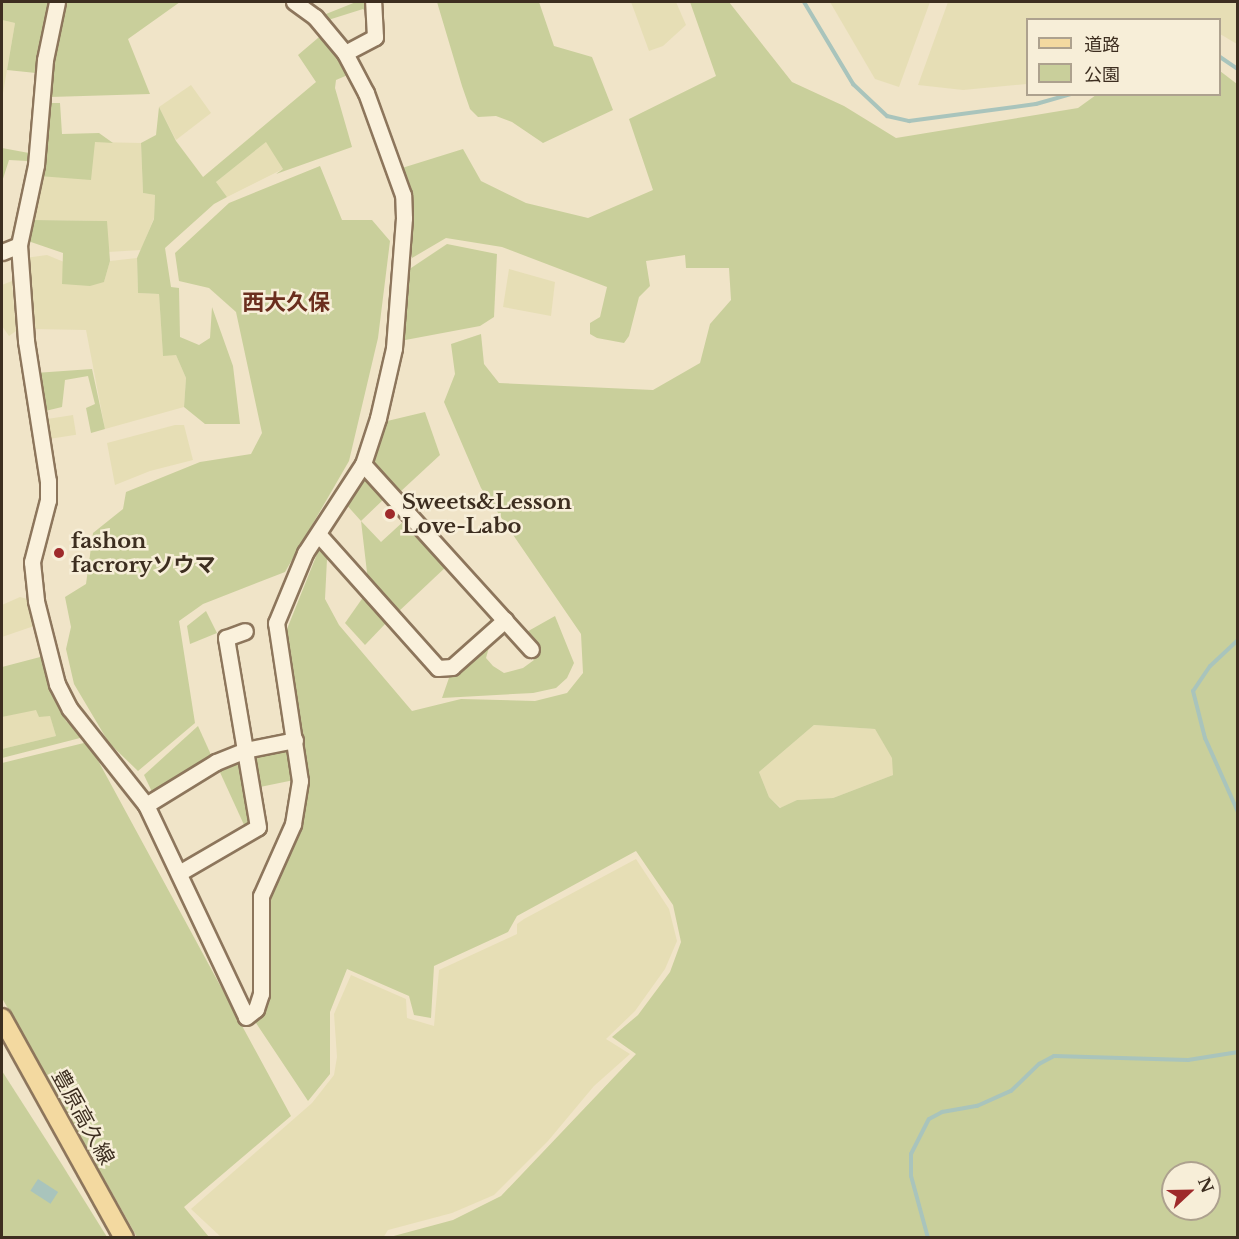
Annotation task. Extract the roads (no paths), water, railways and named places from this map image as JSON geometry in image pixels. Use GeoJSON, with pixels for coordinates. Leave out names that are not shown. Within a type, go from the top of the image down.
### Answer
{"type":"FeatureCollection","features":[{"type":"Feature","properties":{"kind":"main road","name":"豊原高久線"},"geometry":{"type":"LineString","coordinates":[[2,1018],[124,1238]]}},
{"type":"Feature","properties":{"kind":"street"},"geometry":{"type":"LineString","coordinates":[[57,2],[45,60],[36,165],[19,245],[26,340],[48,481],[48,500],[32,562],[36,601],[57,684],[69,709],[146,805],[246,1017],[256,1009],[261,994],[261,896],[296,810],[300,781],[276,623],[296,572],[363,464],[394,348],[404,218],[403,195],[383,138],[345,53],[315,17],[294,2]]}},
{"type":"Feature","properties":{"kind":"street"},"geometry":{"type":"LineString","coordinates":[[345,53],[375,37],[373,2]]}},
{"type":"Feature","properties":{"kind":"street"},"geometry":{"type":"LineString","coordinates":[[2,252],[19,245]]}},
{"type":"Feature","properties":{"kind":"street"},"geometry":{"type":"LineString","coordinates":[[363,464],[531,649]]}},
{"type":"Feature","properties":{"kind":"street"},"geometry":{"type":"LineString","coordinates":[[318,535],[438,668],[452,667],[505,620]]}},
{"type":"Feature","properties":{"kind":"street"},"geometry":{"type":"LineString","coordinates":[[179,873],[258,827],[226,638],[245,631]]}},
{"type":"Feature","properties":{"kind":"street"},"geometry":{"type":"LineString","coordinates":[[146,805],[216,762],[245,750],[295,740]]}},
{"type":"Feature","properties":{"kind":"water"},"geometry":{"type":"Polygon","coordinates":[[[38,1179],[58,1192],[51,1204],[30,1191],[38,1179]]]}},
{"type":"Feature","properties":{"kind":"waterway"},"geometry":{"type":"LineString","coordinates":[[804,2],[853,84],[887,116],[909,121],[1036,104],[1065,96]]}},
{"type":"Feature","properties":{"kind":"waterway"},"geometry":{"type":"LineString","coordinates":[[1221,58],[1238,69]]}},
{"type":"Feature","properties":{"kind":"waterway"},"geometry":{"type":"LineString","coordinates":[[1238,640],[1210,666],[1193,691],[1205,738],[1238,812]]}},
{"type":"Feature","properties":{"kind":"waterway"},"geometry":{"type":"LineString","coordinates":[[928,1238],[911,1176],[911,1154],[929,1119],[942,1112],[977,1106],[1011,1091],[1039,1064],[1054,1056],[1188,1060],[1238,1052]]}},
{"type":"Feature","properties":{"kind":"place","name":"Sweets&Lesson Love-Labo"},"geometry":{"type":"Point","coordinates":[390,514]}},
{"type":"Feature","properties":{"kind":"place","name":"fashon facroryソウマ"},"geometry":{"type":"Point","coordinates":[59,553]}},
{"type":"Feature","properties":{"kind":"district","name":"西大久保"},"geometry":{"type":"Point","coordinates":[286,303]}}]}
